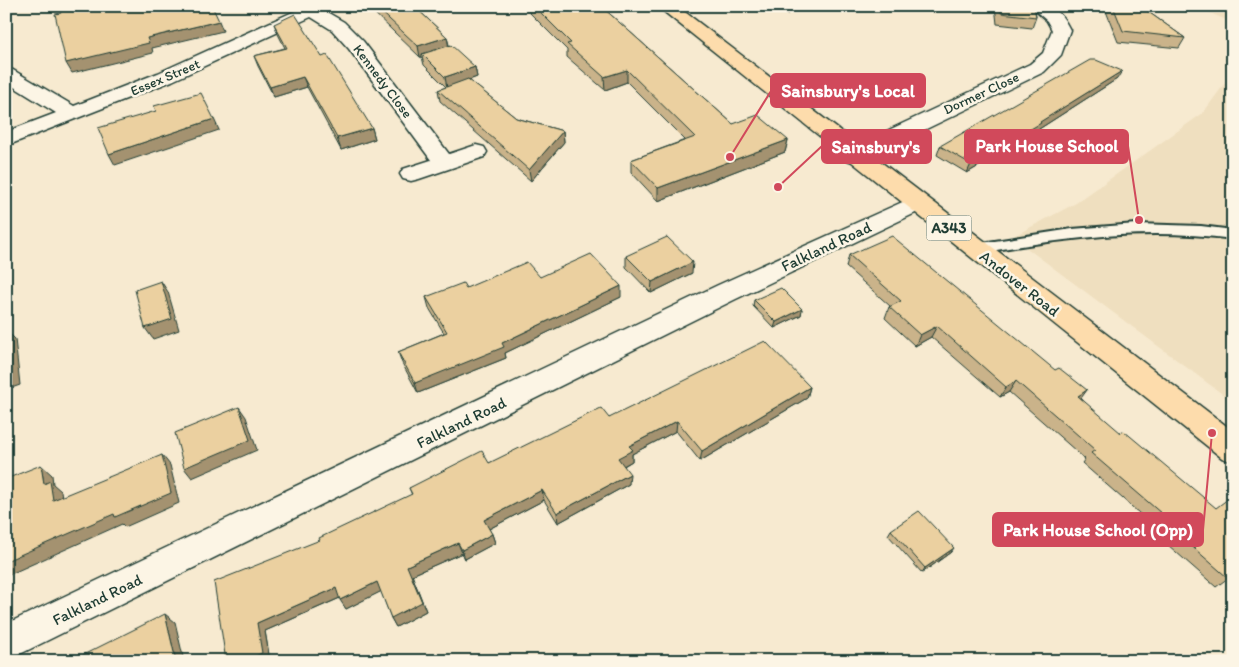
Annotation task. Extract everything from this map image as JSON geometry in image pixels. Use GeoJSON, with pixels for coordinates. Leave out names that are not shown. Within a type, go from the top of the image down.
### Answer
{"type":"FeatureCollection","features":[{"type":"Feature","properties":{"kind":"main road","name":"Andover Road"},"geometry":{"type":"LineString","coordinates":[[666,6],[854,155],[1233,449]]}},
{"type":"Feature","properties":{"kind":"street","name":"Dormer Close"},"geometry":{"type":"LineString","coordinates":[[854,155],[970,98],[1037,68],[1052,55],[1061,30],[1055,18],[1039,6]]}},
{"type":"Feature","properties":{"kind":"street","name":"Essex Street"},"geometry":{"type":"LineString","coordinates":[[6,140],[239,46],[317,8]]}},
{"type":"Feature","properties":{"kind":"street","name":"Kennedy Close"},"geometry":{"type":"LineString","coordinates":[[317,8],[356,45],[444,162]]}},
{"type":"Feature","properties":{"kind":"street"},"geometry":{"type":"LineString","coordinates":[[6,74],[73,114]]}},
{"type":"Feature","properties":{"kind":"street"},"geometry":{"type":"LineString","coordinates":[[412,174],[476,152]]}},
{"type":"Feature","properties":{"kind":"street","name":"Falkland Road"},"geometry":{"type":"LineString","coordinates":[[6,643],[727,292],[918,204]]}},
{"type":"Feature","properties":{"kind":"lane"},"geometry":{"type":"LineString","coordinates":[[976,248],[1061,233],[1143,228],[1204,230],[1233,235]]}},
{"type":"Feature","properties":{"kind":"shaded area"},"geometry":{"type":"Polygon","coordinates":[[[1194,6],[1233,6],[1233,23],[1194,6]]]}},
{"type":"Feature","properties":{"kind":"shaded area"},"geometry":{"type":"Polygon","coordinates":[[[1233,72],[1233,402],[1012,237],[1076,203],[1203,113],[1233,72]]]}},
{"type":"Feature","properties":{"kind":"building"},"geometry":{"type":"Polygon","coordinates":[[[59,6],[212,6],[219,21],[147,38],[149,43],[66,63],[55,14],[61,13],[59,6]]]}},
{"type":"Feature","properties":{"kind":"building"},"geometry":{"type":"Polygon","coordinates":[[[375,6],[414,6],[447,37],[418,46],[375,6]]]}},
{"type":"Feature","properties":{"kind":"building"},"geometry":{"type":"Polygon","coordinates":[[[534,6],[601,6],[733,124],[758,115],[788,140],[658,188],[631,160],[695,137],[627,70],[604,77],[567,44],[571,43],[534,6]]]}},
{"type":"Feature","properties":{"kind":"building"},"geometry":{"type":"Polygon","coordinates":[[[1000,6],[1034,6],[1036,17],[1001,13],[1000,6]]]}},
{"type":"Feature","properties":{"kind":"building"},"geometry":{"type":"Polygon","coordinates":[[[1113,6],[1140,6],[1185,38],[1123,31],[1113,6]]]}},
{"type":"Feature","properties":{"kind":"building"},"geometry":{"type":"Polygon","coordinates":[[[295,14],[322,57],[327,55],[372,128],[337,138],[303,77],[270,87],[254,56],[287,48],[274,24],[295,14]]]}},
{"type":"Feature","properties":{"kind":"building"},"geometry":{"type":"Polygon","coordinates":[[[451,45],[475,67],[445,77],[422,54],[451,45]]]}},
{"type":"Feature","properties":{"kind":"building"},"geometry":{"type":"Polygon","coordinates":[[[1090,60],[1096,60],[1122,71],[1041,123],[971,164],[940,146],[1090,60]]]}},
{"type":"Feature","properties":{"kind":"building"},"geometry":{"type":"Polygon","coordinates":[[[468,79],[516,118],[563,131],[529,170],[438,90],[468,79]]]}},
{"type":"Feature","properties":{"kind":"building"},"geometry":{"type":"Polygon","coordinates":[[[201,93],[214,119],[109,154],[98,128],[156,111],[154,106],[201,93]]]}},
{"type":"Feature","properties":{"kind":"building"},"geometry":{"type":"Polygon","coordinates":[[[892,236],[1055,370],[1059,368],[1087,390],[1078,396],[1121,433],[1124,431],[1216,508],[1228,499],[1233,503],[1233,574],[1228,578],[1179,535],[1183,532],[1091,453],[1095,450],[1016,381],[1006,387],[937,326],[920,335],[889,307],[901,301],[849,255],[892,236]]]}},
{"type":"Feature","properties":{"kind":"building"},"geometry":{"type":"Polygon","coordinates":[[[667,237],[693,262],[652,282],[626,256],[667,237]]]}},
{"type":"Feature","properties":{"kind":"building"},"geometry":{"type":"Polygon","coordinates":[[[591,254],[621,286],[502,343],[504,347],[415,383],[398,352],[447,332],[426,297],[463,283],[466,288],[527,262],[540,277],[591,254]]]}},
{"type":"Feature","properties":{"kind":"building"},"geometry":{"type":"Polygon","coordinates":[[[161,281],[172,319],[145,328],[135,290],[161,281]]]}},
{"type":"Feature","properties":{"kind":"building"},"geometry":{"type":"Polygon","coordinates":[[[781,288],[802,309],[776,322],[754,300],[781,288]]]}},
{"type":"Feature","properties":{"kind":"building"},"geometry":{"type":"Polygon","coordinates":[[[765,341],[810,387],[702,451],[677,421],[629,446],[633,450],[618,458],[630,474],[557,513],[542,490],[484,520],[492,534],[462,550],[458,543],[407,566],[422,602],[391,618],[377,582],[340,600],[336,588],[257,623],[262,653],[245,661],[226,661],[214,582],[320,540],[319,538],[412,494],[409,488],[482,451],[489,463],[601,408],[609,418],[765,341]]]}},
{"type":"Feature","properties":{"kind":"building"},"geometry":{"type":"Polygon","coordinates":[[[6,342],[9,374],[6,376],[6,342]]]}},
{"type":"Feature","properties":{"kind":"building"},"geometry":{"type":"Polygon","coordinates":[[[239,407],[250,440],[184,468],[175,433],[239,407]]]}},
{"type":"Feature","properties":{"kind":"building"},"geometry":{"type":"Polygon","coordinates":[[[162,455],[171,493],[115,517],[114,514],[6,561],[6,479],[41,465],[44,484],[50,481],[53,500],[162,455]]]}},
{"type":"Feature","properties":{"kind":"building"},"geometry":{"type":"Polygon","coordinates":[[[919,511],[954,548],[925,568],[891,530],[919,511]]]}},
{"type":"Feature","properties":{"kind":"building"},"geometry":{"type":"Polygon","coordinates":[[[165,614],[176,661],[71,661],[165,614]]]}},
{"type":"Feature","properties":{"kind":"place","name":"Sainsbury's Local"},"geometry":{"type":"Point","coordinates":[730,157]}},
{"type":"Feature","properties":{"kind":"place","name":"Sainsbury's"},"geometry":{"type":"Point","coordinates":[778,187]}},
{"type":"Feature","properties":{"kind":"place","name":"Park House School"},"geometry":{"type":"Point","coordinates":[1139,220]}},
{"type":"Feature","properties":{"kind":"place","name":"Park House School (Opp)"},"geometry":{"type":"Point","coordinates":[1212,433]}}]}
